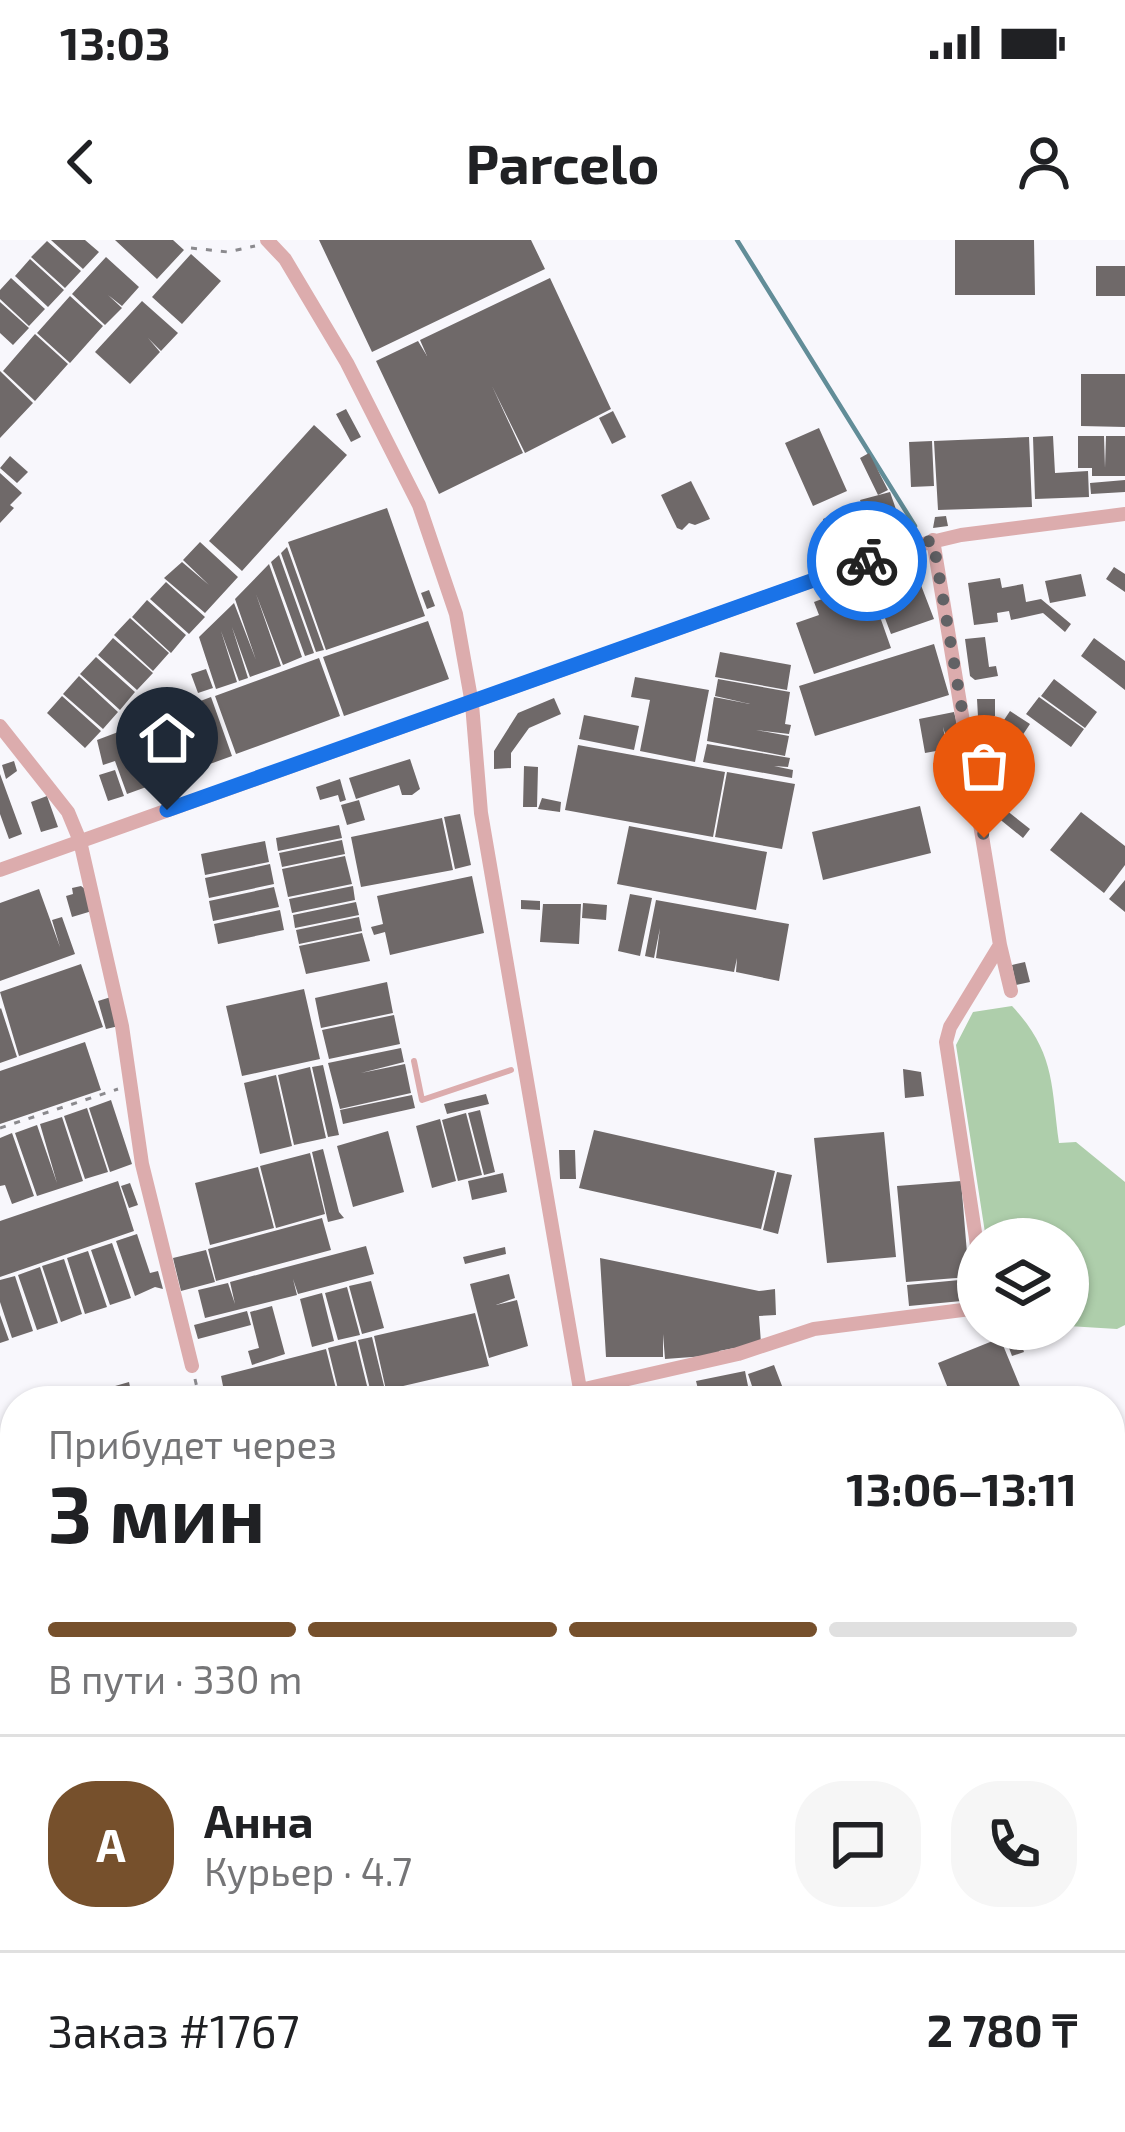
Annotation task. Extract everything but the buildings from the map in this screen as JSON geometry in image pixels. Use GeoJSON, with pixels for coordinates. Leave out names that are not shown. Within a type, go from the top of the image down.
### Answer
{"type":"FeatureCollection","features":[{"type":"Feature","properties":{"kind":"street"},"geometry":{"type":"LineString","coordinates":[[268,241],[285,259],[347,362],[419,505],[456,614],[472,704],[481,812],[517,1068],[579,1386]]}},
{"type":"Feature","properties":{"kind":"street"},"geometry":{"type":"LineString","coordinates":[[0,870],[933,540],[1125,514]]}},
{"type":"Feature","properties":{"kind":"street"},"geometry":{"type":"LineString","coordinates":[[933,540],[1011,991]]}},
{"type":"Feature","properties":{"kind":"street"},"geometry":{"type":"LineString","coordinates":[[0,726],[68,812],[80,841],[122,1026],[142,1164],[192,1366]]}},
{"type":"Feature","properties":{"kind":"street"},"geometry":{"type":"LineString","coordinates":[[973,1218],[946,1042],[950,1027],[1000,945]]}},
{"type":"Feature","properties":{"kind":"street"},"geometry":{"type":"LineString","coordinates":[[618,1386],[814,1329],[957,1311]]}},
{"type":"Feature","properties":{"kind":"lane"},"geometry":{"type":"LineString","coordinates":[[414,1061],[422,1100],[517,1068]]}},
{"type":"Feature","properties":{"kind":"path"},"geometry":{"type":"LineString","coordinates":[[191,248],[228,252],[268,241]]}},
{"type":"Feature","properties":{"kind":"path"},"geometry":{"type":"LineString","coordinates":[[0,1128],[128,1085]]}},
{"type":"Feature","properties":{"kind":"path"},"geometry":{"type":"LineString","coordinates":[[192,1366],[197,1386]]}},
{"type":"Feature","properties":{"kind":"green space"},"geometry":{"type":"Polygon","coordinates":[[[1012,1006],[1044,1054],[1059,1143],[1076,1142],[1125,1182],[1125,1325],[1117,1329],[1089,1327],[1089,1218],[983,1218],[956,1045],[973,1012],[1012,1006]]]}},
{"type":"Feature","properties":{"kind":"waterway"},"geometry":{"type":"LineString","coordinates":[[737,240],[915,526]]}},
{"type":"Feature","properties":{"kind":"way so far"},"geometry":{"type":"LineString","coordinates":[[867,561],[933,540],[984,838]]}},
{"type":"Feature","properties":{"kind":"route"},"geometry":{"type":"LineString","coordinates":[[167,810],[867,561]]}}]}
